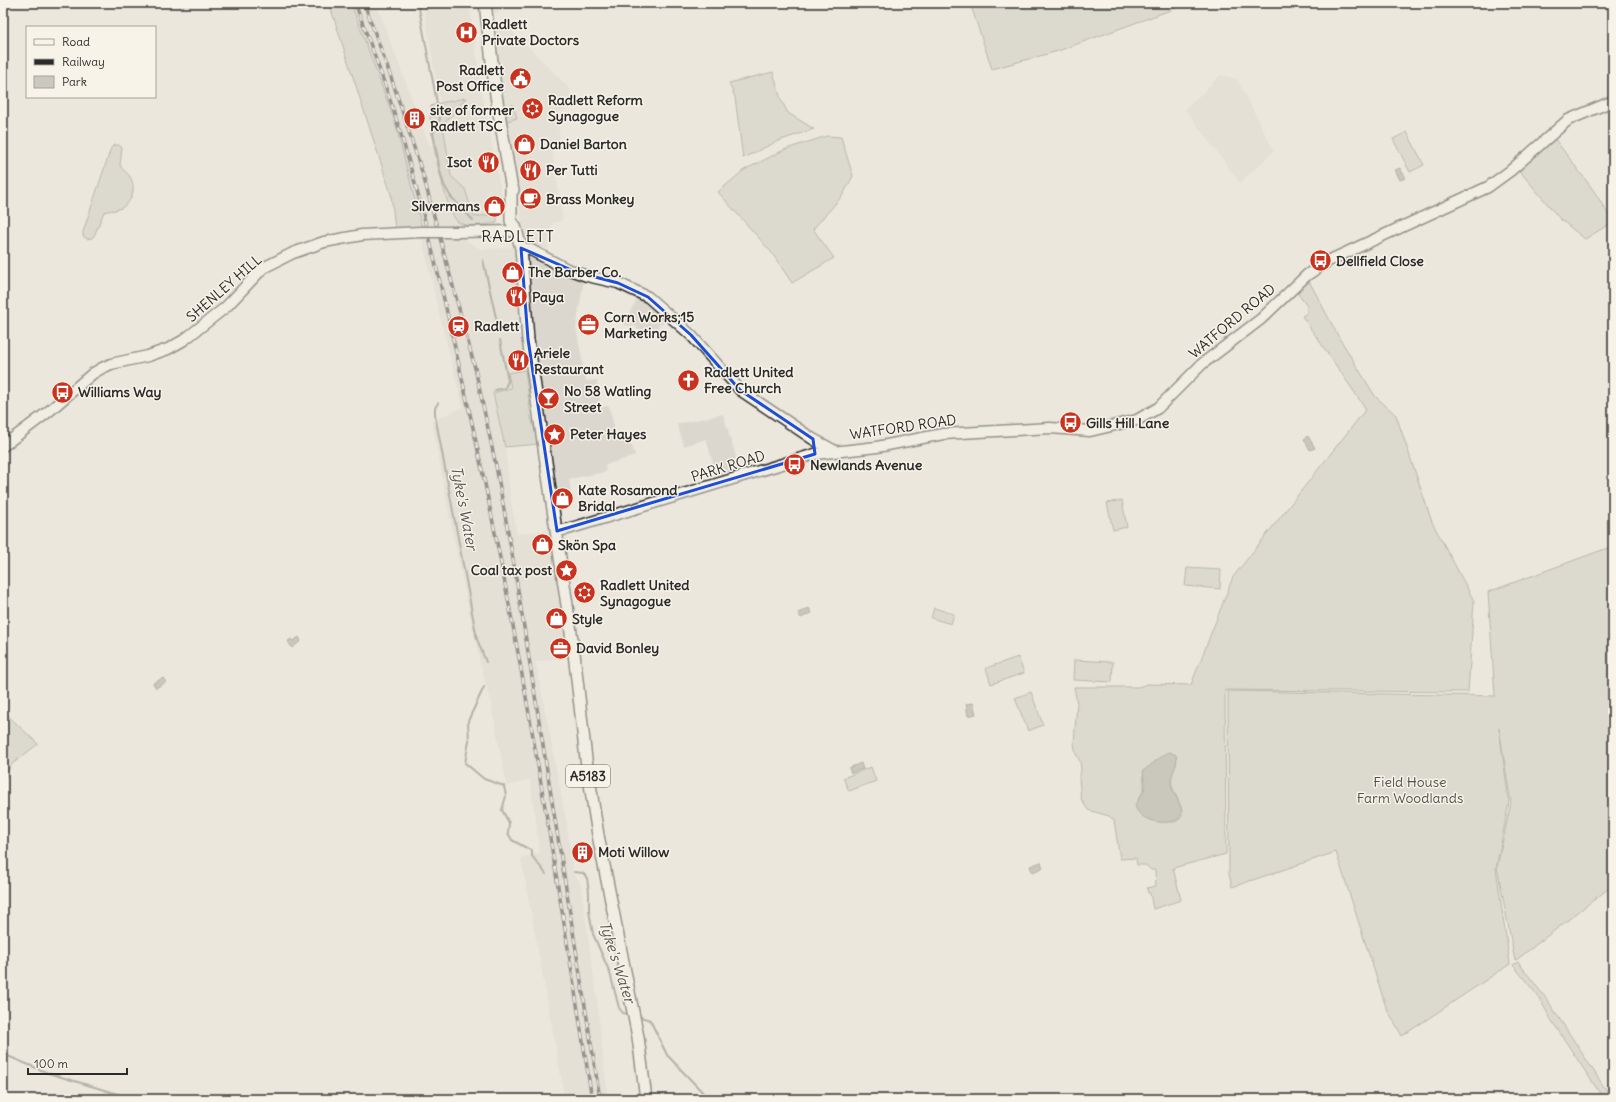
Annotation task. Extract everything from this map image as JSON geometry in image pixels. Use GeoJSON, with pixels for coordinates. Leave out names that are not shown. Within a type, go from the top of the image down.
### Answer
{"type":"FeatureCollection","features":[{"type":"Feature","properties":{"kind":"main road","name":"A5183"},"geometry":{"type":"LineString","coordinates":[[485,3],[496,95],[511,184],[511,221],[521,248],[528,339],[544,443],[550,499],[557,531],[558,550],[574,653],[590,789],[635,1024],[646,1099]]}},
{"type":"Feature","properties":{"kind":"main road","name":"WATFORD ROAD"},"geometry":{"type":"LineString","coordinates":[[814,454],[835,450],[877,448],[943,434],[1050,428],[1090,431],[1138,420],[1158,408],[1202,364],[1261,318],[1307,275],[1328,261],[1488,187],[1510,171],[1568,120],[1613,100]]}},
{"type":"Feature","properties":{"kind":"main road","name":"SHENLEY HILL"},"geometry":{"type":"LineString","coordinates":[[3,446],[48,412],[92,374],[102,368],[111,364],[148,356],[168,349],[184,340],[226,307],[263,268],[293,253],[324,242],[362,235],[515,229]]}},
{"type":"Feature","properties":{"kind":"main road","name":"WATFORD ROAD"},"geometry":{"type":"LineString","coordinates":[[521,248],[529,249],[571,271],[618,283],[648,297],[691,335],[740,390],[813,439],[835,450]]}},
{"type":"Feature","properties":{"kind":"main road"},"geometry":{"type":"LineString","coordinates":[[813,439],[814,454]]}},
{"type":"Feature","properties":{"kind":"main road","name":"PARK ROAD"},"geometry":{"type":"LineString","coordinates":[[557,531],[565,530],[814,454]]}},
{"type":"Feature","properties":{"kind":"highlighted area"},"geometry":{"type":"Polygon","coordinates":[[[521,248],[576,272],[618,283],[648,297],[691,335],[740,390],[813,439],[815,454],[557,531],[528,339],[521,248]]]}},
{"type":"Feature","properties":{"kind":"shaded area"},"geometry":{"type":"Polygon","coordinates":[[[329,3],[376,3],[429,144],[433,147],[441,183],[450,200],[468,219],[456,228],[395,229],[391,194],[329,3]]]}},
{"type":"Feature","properties":{"kind":"shaded area"},"geometry":{"type":"Polygon","coordinates":[[[423,3],[469,3],[482,93],[505,213],[474,217],[465,189],[451,176],[443,125],[465,98],[440,103],[423,3]]]}},
{"type":"Feature","properties":{"kind":"shaded area"},"geometry":{"type":"Polygon","coordinates":[[[492,3],[520,3],[494,14],[492,3]]]}},
{"type":"Feature","properties":{"kind":"shaded area"},"geometry":{"type":"Polygon","coordinates":[[[505,23],[570,89],[574,108],[557,112],[560,141],[551,144],[563,220],[552,223],[547,255],[525,244],[508,125],[503,107],[501,60],[498,61],[496,27],[505,23]]]}},
{"type":"Feature","properties":{"kind":"shaded area"},"geometry":{"type":"Polygon","coordinates":[[[1221,75],[1237,79],[1274,151],[1240,183],[1185,109],[1221,75]]]}},
{"type":"Feature","properties":{"kind":"shaded area"},"geometry":{"type":"Polygon","coordinates":[[[1400,168],[1406,178],[1400,180],[1395,170],[1400,168]]]}},
{"type":"Feature","properties":{"kind":"shaded area"},"geometry":{"type":"Polygon","coordinates":[[[458,235],[482,250],[515,248],[518,265],[525,370],[509,373],[511,388],[493,394],[505,447],[511,501],[517,534],[549,530],[569,657],[536,662],[566,820],[574,876],[580,881],[597,998],[608,1099],[565,1099],[521,858],[540,852],[530,779],[507,787],[491,704],[480,663],[451,525],[432,421],[463,407],[438,310],[422,238],[458,235]]]}},
{"type":"Feature","properties":{"kind":"shaded area"},"geometry":{"type":"Polygon","coordinates":[[[534,256],[584,280],[576,327],[586,381],[597,380],[601,407],[609,406],[617,439],[629,437],[635,456],[605,465],[606,472],[569,479],[571,492],[556,494],[526,262],[529,257],[534,256]]]}},
{"type":"Feature","properties":{"kind":"shaded area"},"geometry":{"type":"Polygon","coordinates":[[[638,297],[669,321],[658,325],[659,331],[643,334],[642,329],[637,330],[637,326],[623,325],[638,297]]]}},
{"type":"Feature","properties":{"kind":"shaded area"},"geometry":{"type":"Polygon","coordinates":[[[723,414],[740,470],[717,477],[706,439],[684,446],[677,424],[723,414]]]}},
{"type":"Feature","properties":{"kind":"shaded area"},"geometry":{"type":"Polygon","coordinates":[[[1308,436],[1315,448],[1310,450],[1304,439],[1308,436]]]}},
{"type":"Feature","properties":{"kind":"shaded area"},"geometry":{"type":"Polygon","coordinates":[[[809,608],[812,613],[801,618],[798,613],[809,608]]]}},
{"type":"Feature","properties":{"kind":"shaded area"},"geometry":{"type":"Polygon","coordinates":[[[299,637],[301,641],[292,648],[288,641],[291,639],[293,641],[299,637]]]}},
{"type":"Feature","properties":{"kind":"shaded area"},"geometry":{"type":"Polygon","coordinates":[[[163,678],[166,682],[156,688],[153,683],[163,678]]]}},
{"type":"Feature","properties":{"kind":"shaded area"},"geometry":{"type":"Polygon","coordinates":[[[973,703],[976,714],[968,716],[966,704],[973,703]]]}},
{"type":"Feature","properties":{"kind":"shaded area"},"geometry":{"type":"Polygon","coordinates":[[[1170,752],[1176,755],[1177,759],[1171,783],[1182,812],[1179,819],[1174,821],[1153,821],[1141,815],[1137,811],[1135,805],[1144,791],[1145,786],[1143,771],[1166,753],[1170,752]]]}},
{"type":"Feature","properties":{"kind":"shaded area"},"geometry":{"type":"Polygon","coordinates":[[[861,763],[863,769],[851,773],[849,768],[861,763]]]}},
{"type":"Feature","properties":{"kind":"shaded area"},"geometry":{"type":"Polygon","coordinates":[[[1041,862],[1043,868],[1032,872],[1030,866],[1041,862]]]}},
{"type":"Feature","properties":{"kind":"green space"},"geometry":{"type":"Polygon","coordinates":[[[329,3],[351,3],[395,122],[422,228],[395,229],[391,194],[329,3]]]}},
{"type":"Feature","properties":{"kind":"green space"},"geometry":{"type":"Polygon","coordinates":[[[970,3],[1190,3],[1058,51],[992,69],[970,3]]]}},
{"type":"Feature","properties":{"kind":"green space"},"geometry":{"type":"Polygon","coordinates":[[[773,72],[781,100],[788,113],[814,129],[778,141],[743,158],[735,97],[729,83],[773,72]]]}},
{"type":"Feature","properties":{"kind":"green space"},"geometry":{"type":"Polygon","coordinates":[[[466,98],[443,125],[451,176],[465,189],[474,217],[497,214],[497,223],[472,226],[458,222],[453,216],[444,190],[431,127],[431,106],[466,98]]]}},
{"type":"Feature","properties":{"kind":"green space"},"geometry":{"type":"Polygon","coordinates":[[[513,105],[517,118],[507,121],[504,107],[513,105]]]}},
{"type":"Feature","properties":{"kind":"green space"},"geometry":{"type":"Polygon","coordinates":[[[1407,132],[1424,165],[1410,172],[1393,139],[1407,132]]]}},
{"type":"Feature","properties":{"kind":"green space"},"geometry":{"type":"Polygon","coordinates":[[[827,136],[841,137],[853,176],[843,195],[813,229],[834,258],[792,283],[772,253],[718,192],[744,170],[786,149],[827,136]]]}},
{"type":"Feature","properties":{"kind":"green space"},"geometry":{"type":"Polygon","coordinates":[[[1554,138],[1594,191],[1613,222],[1585,239],[1560,219],[1518,169],[1554,138]]]}},
{"type":"Feature","properties":{"kind":"green space"},"geometry":{"type":"Polygon","coordinates":[[[114,145],[119,145],[122,148],[120,165],[132,181],[132,195],[130,200],[123,207],[117,210],[104,212],[94,236],[87,239],[83,236],[83,232],[111,148],[114,145]]]}},
{"type":"Feature","properties":{"kind":"green space"},"geometry":{"type":"Polygon","coordinates":[[[1308,279],[1337,334],[1375,396],[1396,415],[1432,522],[1474,601],[1468,692],[1225,690],[1226,854],[1173,868],[1181,900],[1153,909],[1150,893],[1148,893],[1147,888],[1156,886],[1155,870],[1151,870],[1146,865],[1137,865],[1136,858],[1120,859],[1114,820],[1109,816],[1088,810],[1081,799],[1079,779],[1081,770],[1080,761],[1076,754],[1074,743],[1077,703],[1074,687],[1138,687],[1147,684],[1191,685],[1233,577],[1366,409],[1302,316],[1307,313],[1307,306],[1295,290],[1308,279]],[[1177,763],[1143,775],[1144,788],[1138,799],[1161,822],[1175,822],[1182,817],[1181,806],[1172,786],[1171,780],[1177,763]]]}},
{"type":"Feature","properties":{"kind":"green space"},"geometry":{"type":"Polygon","coordinates":[[[525,370],[531,418],[539,444],[505,447],[493,393],[511,388],[508,373],[525,370]]]}},
{"type":"Feature","properties":{"kind":"green space"},"geometry":{"type":"Polygon","coordinates":[[[1122,500],[1127,527],[1113,530],[1107,503],[1122,500]]]}},
{"type":"Feature","properties":{"kind":"green space","name":"Field House Farm Woodlands"},"geometry":{"type":"Polygon","coordinates":[[[1613,546],[1613,885],[1515,961],[1497,867],[1511,803],[1499,728],[1509,802],[1496,869],[1510,964],[1402,1036],[1386,1007],[1336,852],[1232,887],[1229,874],[1228,691],[1495,696],[1488,592],[1613,546]]]}},
{"type":"Feature","properties":{"kind":"green space"},"geometry":{"type":"Polygon","coordinates":[[[1187,568],[1221,570],[1220,589],[1185,586],[1187,568]]]}},
{"type":"Feature","properties":{"kind":"green space"},"geometry":{"type":"Polygon","coordinates":[[[934,608],[954,614],[951,624],[931,618],[934,608]]]}},
{"type":"Feature","properties":{"kind":"green space"},"geometry":{"type":"Polygon","coordinates":[[[1018,657],[1024,673],[991,684],[986,668],[1018,657]]]}},
{"type":"Feature","properties":{"kind":"green space"},"geometry":{"type":"Polygon","coordinates":[[[1074,660],[1113,662],[1112,682],[1073,680],[1074,660]]]}},
{"type":"Feature","properties":{"kind":"green space"},"geometry":{"type":"Polygon","coordinates":[[[1031,692],[1043,725],[1028,731],[1015,698],[1031,692]]]}},
{"type":"Feature","properties":{"kind":"green space"},"geometry":{"type":"Polygon","coordinates":[[[3,711],[38,744],[11,765],[3,782],[3,711]]]}},
{"type":"Feature","properties":{"kind":"green space"},"geometry":{"type":"Polygon","coordinates":[[[871,767],[876,781],[849,791],[843,778],[871,767]]]}},
{"type":"Feature","properties":{"kind":"green space"},"geometry":{"type":"Polygon","coordinates":[[[1518,962],[1548,1001],[1612,1099],[1599,1099],[1598,1097],[1601,1095],[1552,1021],[1538,996],[1513,965],[1518,962]]]}},
{"type":"Feature","properties":{"kind":"waterway","name":"Tyke's Water"},"geometry":{"type":"LineString","coordinates":[[418,3],[440,119],[433,133],[440,171],[444,185],[451,197],[473,220]]}},
{"type":"Feature","properties":{"kind":"waterway","name":"Tyke's Water"},"geometry":{"type":"LineString","coordinates":[[483,260],[497,322]]}},
{"type":"Feature","properties":{"kind":"waterway","name":"Tyke's Water"},"geometry":{"type":"LineString","coordinates":[[495,390],[505,388],[508,381],[500,340]]}},
{"type":"Feature","properties":{"kind":"waterway","name":"Tyke's Water"},"geometry":{"type":"LineString","coordinates":[[438,403],[435,408],[435,415],[477,639],[486,662]]}},
{"type":"Feature","properties":{"kind":"waterway","name":"Tyke's Water"},"geometry":{"type":"LineString","coordinates":[[484,687],[468,721],[469,741],[465,763],[484,779],[504,786],[506,796],[502,810],[509,823],[508,833],[512,840],[532,851],[532,856],[546,874]]}},
{"type":"Feature","properties":{"kind":"waterway","name":"Tyke's Water"},"geometry":{"type":"LineString","coordinates":[[574,872],[583,873],[587,878],[589,911],[593,934],[610,973],[619,1008],[623,1013],[630,1014]]}},
{"type":"Feature","properties":{"kind":"waterway","name":"Tyke's Water"},"geometry":{"type":"LineString","coordinates":[[638,1016],[650,1020],[667,1055],[709,1099]]}},
{"type":"Feature","properties":{"kind":"waterway"},"geometry":{"type":"LineString","coordinates":[[3,1054],[48,1073],[134,1099]]}},
{"type":"Feature","properties":{"kind":"railway"},"geometry":{"type":"LineString","coordinates":[[355,3],[390,99],[418,193],[463,383],[501,561],[518,650],[592,1099]]}},
{"type":"Feature","properties":{"kind":"railway"},"geometry":{"type":"LineString","coordinates":[[364,3],[393,83],[423,175],[475,368],[496,466],[513,559],[600,1099]]}},
{"type":"Feature","properties":{"kind":"place","name":"Radlett Private Doctors"},"geometry":{"type":"Point","coordinates":[466,32]}},
{"type":"Feature","properties":{"kind":"place","name":"Radlett Post Office"},"geometry":{"type":"Point","coordinates":[520,78]}},
{"type":"Feature","properties":{"kind":"place","name":"Radlett Reform Synagogue"},"geometry":{"type":"Point","coordinates":[533,108]}},
{"type":"Feature","properties":{"kind":"place","name":"site of former Radlett TSC"},"geometry":{"type":"Point","coordinates":[415,118]}},
{"type":"Feature","properties":{"kind":"place","name":"Daniel Barton"},"geometry":{"type":"Point","coordinates":[525,144]}},
{"type":"Feature","properties":{"kind":"place","name":"Isot"},"geometry":{"type":"Point","coordinates":[488,162]}},
{"type":"Feature","properties":{"kind":"place","name":"Per Tutti"},"geometry":{"type":"Point","coordinates":[530,170]}},
{"type":"Feature","properties":{"kind":"place","name":"Brass Monkey"},"geometry":{"type":"Point","coordinates":[530,199]}},
{"type":"Feature","properties":{"kind":"place","name":"Silvermans"},"geometry":{"type":"Point","coordinates":[495,206]}},
{"type":"Feature","properties":{"kind":"place","name":"Dellfield Close"},"geometry":{"type":"Point","coordinates":[1320,261]}},
{"type":"Feature","properties":{"kind":"place","name":"The Barber Co."},"geometry":{"type":"Point","coordinates":[513,272]}},
{"type":"Feature","properties":{"kind":"place","name":"Paya"},"geometry":{"type":"Point","coordinates":[516,297]}},
{"type":"Feature","properties":{"kind":"place","name":"Corn Works;15 Marketing"},"geometry":{"type":"Point","coordinates":[589,325]}},
{"type":"Feature","properties":{"kind":"place","name":"Radlett"},"geometry":{"type":"Point","coordinates":[459,326]}},
{"type":"Feature","properties":{"kind":"place","name":"Ariele Restaurant"},"geometry":{"type":"Point","coordinates":[518,361]}},
{"type":"Feature","properties":{"kind":"place","name":"Radlett United Free Church"},"geometry":{"type":"Point","coordinates":[688,380]}},
{"type":"Feature","properties":{"kind":"place","name":"Williams Way"},"geometry":{"type":"Point","coordinates":[62,392]}},
{"type":"Feature","properties":{"kind":"place","name":"No 58 Watling Street"},"geometry":{"type":"Point","coordinates":[549,399]}},
{"type":"Feature","properties":{"kind":"place","name":"Gills Hill Lane"},"geometry":{"type":"Point","coordinates":[1070,423]}},
{"type":"Feature","properties":{"kind":"place","name":"Peter Hayes"},"geometry":{"type":"Point","coordinates":[554,434]}},
{"type":"Feature","properties":{"kind":"place","name":"Newlands Avenue"},"geometry":{"type":"Point","coordinates":[795,465]}},
{"type":"Feature","properties":{"kind":"place","name":"Kate Rosamond Bridal"},"geometry":{"type":"Point","coordinates":[562,498]}},
{"type":"Feature","properties":{"kind":"place","name":"Skön Spa"},"geometry":{"type":"Point","coordinates":[543,545]}},
{"type":"Feature","properties":{"kind":"place","name":"Coal tax post"},"geometry":{"type":"Point","coordinates":[567,570]}},
{"type":"Feature","properties":{"kind":"place","name":"Radlett United Synagogue"},"geometry":{"type":"Point","coordinates":[585,593]}},
{"type":"Feature","properties":{"kind":"place","name":"Style"},"geometry":{"type":"Point","coordinates":[556,619]}},
{"type":"Feature","properties":{"kind":"place","name":"David Bonley"},"geometry":{"type":"Point","coordinates":[561,648]}},
{"type":"Feature","properties":{"kind":"place","name":"Moti Willow"},"geometry":{"type":"Point","coordinates":[583,852]}},
{"type":"Feature","properties":{"kind":"district","name":"RADLETT"},"geometry":{"type":"Point","coordinates":[518,236]}}]}
